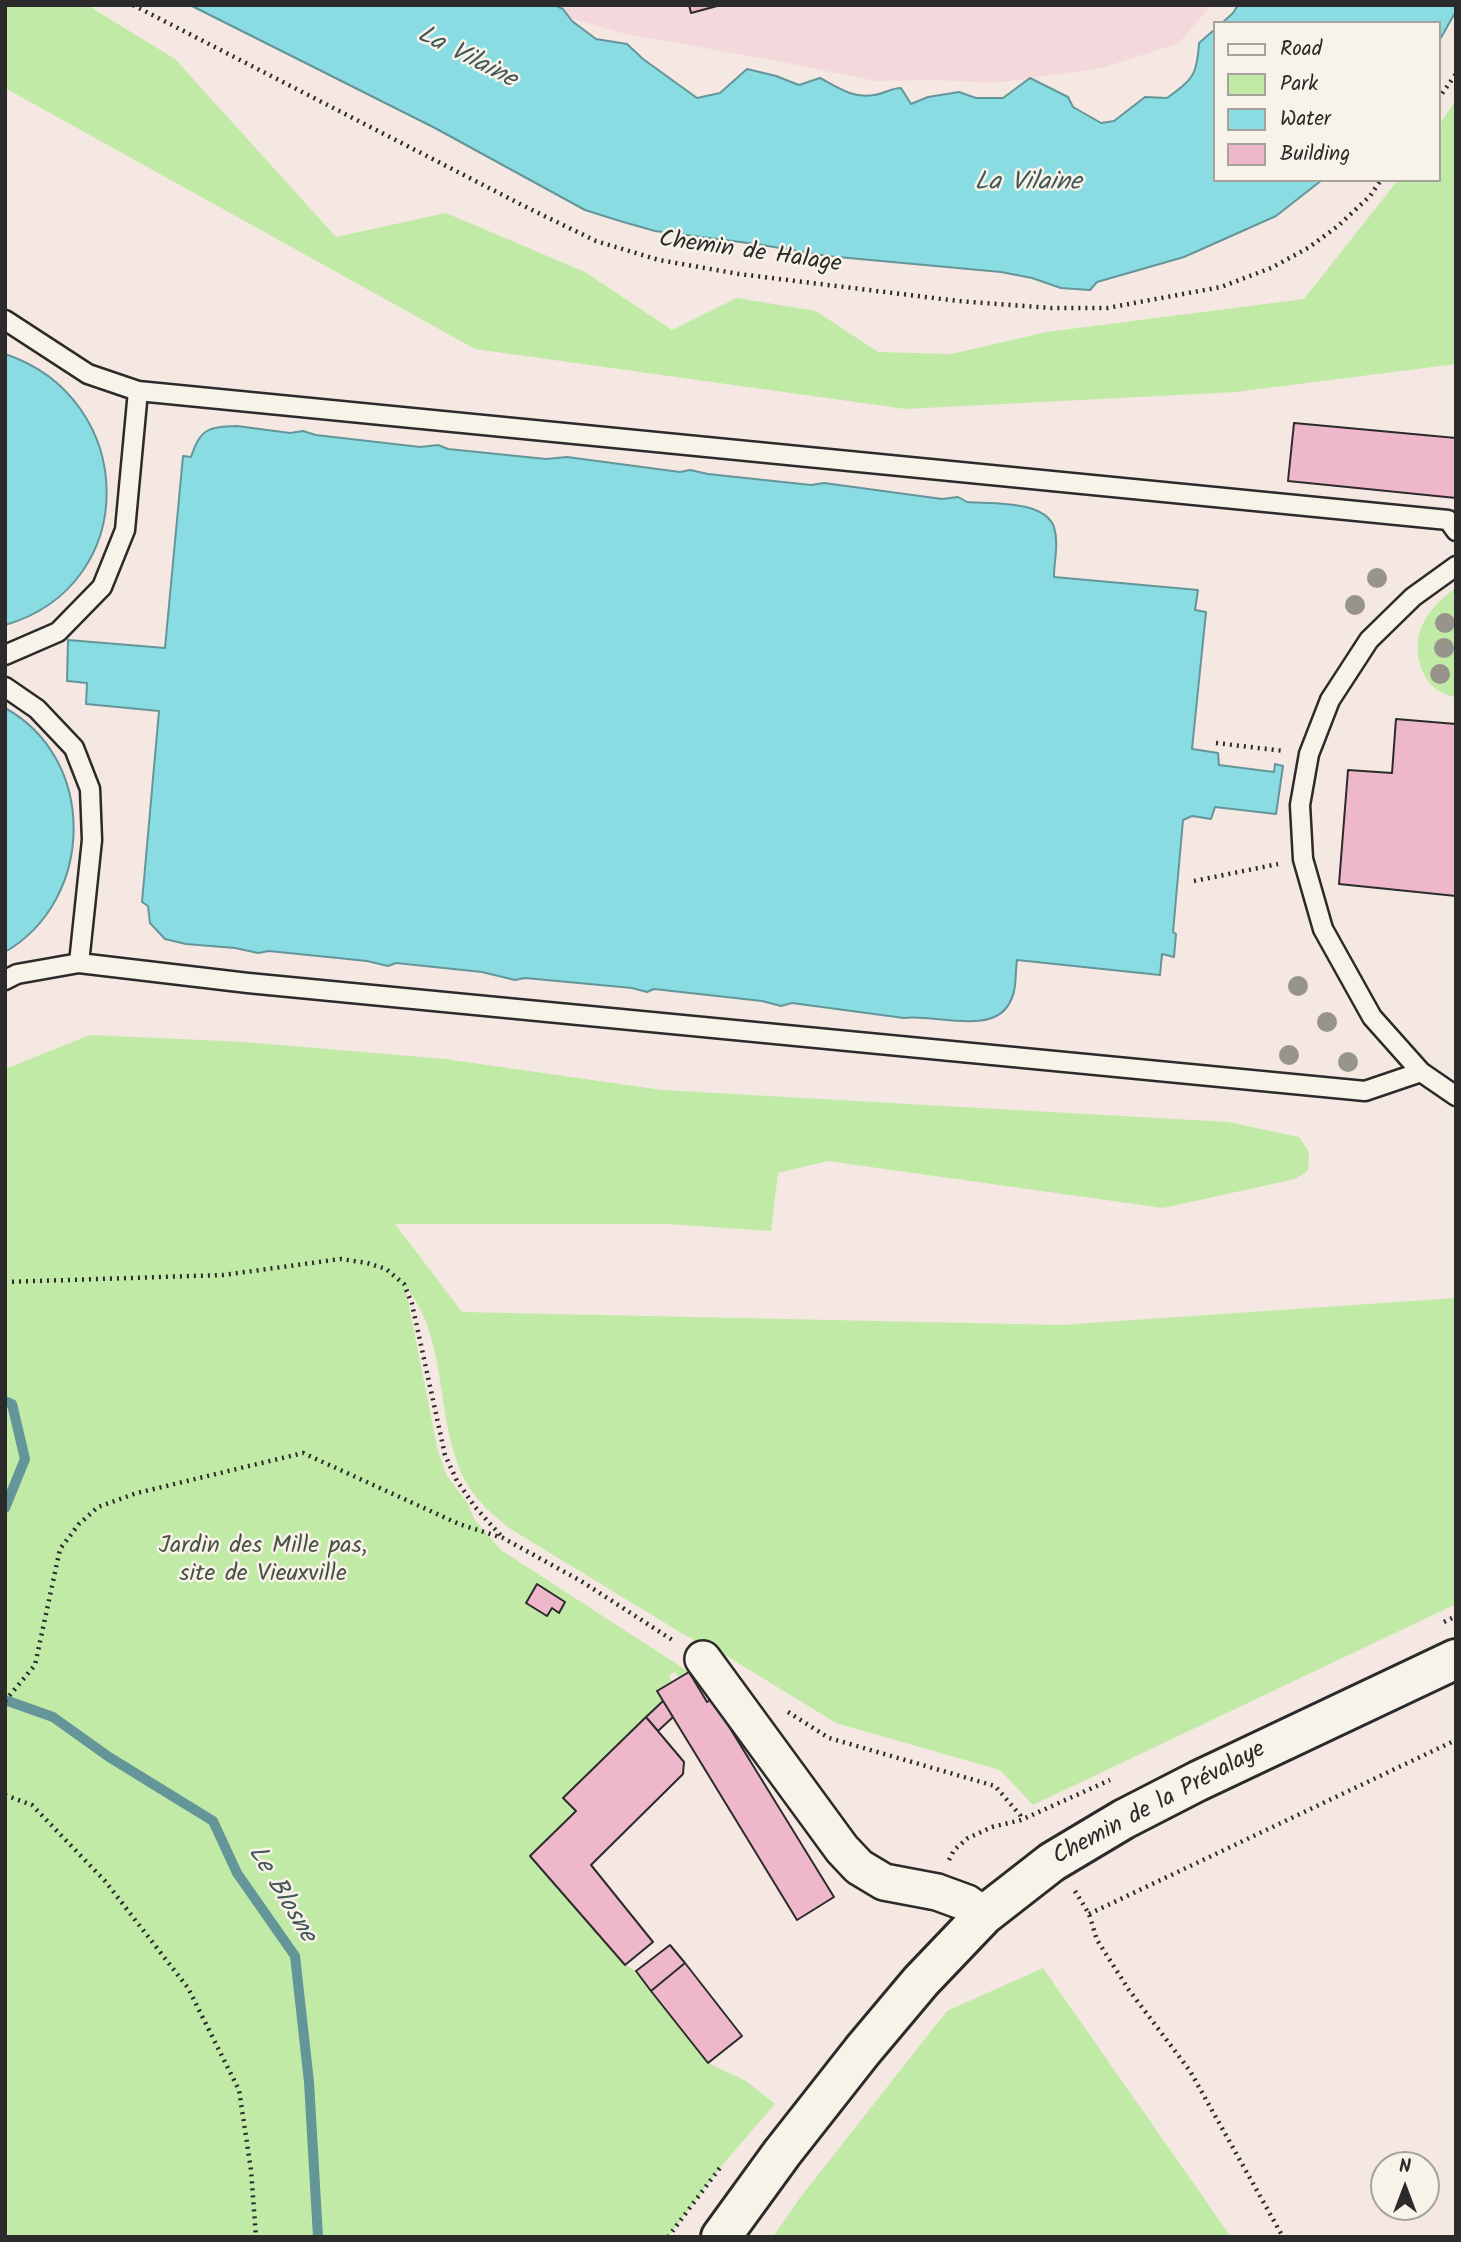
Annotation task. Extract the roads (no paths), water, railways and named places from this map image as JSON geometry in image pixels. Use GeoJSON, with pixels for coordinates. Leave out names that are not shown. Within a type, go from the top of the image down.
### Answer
{"type":"FeatureCollection","features":[{"type":"Feature","properties":{"kind":"street"},"geometry":{"type":"LineString","coordinates":[[703,1659],[842,1849],[859,1867],[884,1882],[937,1892],[967,1903],[984,1915]]}},
{"type":"Feature","properties":{"kind":"street","name":"Chemin de la Prévalaye"},"geometry":{"type":"LineString","coordinates":[[721,2237],[782,2153],[863,2050],[921,1981],[984,1915],[1052,1862],[1124,1819],[1198,1780],[1456,1659]]}},
{"type":"Feature","properties":{"kind":"lane"},"geometry":{"type":"LineString","coordinates":[[5,320],[88,374],[138,391],[1448,520],[1456,531]]}},
{"type":"Feature","properties":{"kind":"lane"},"geometry":{"type":"LineString","coordinates":[[5,654],[58,632],[102,587],[125,530],[138,391]]}},
{"type":"Feature","properties":{"kind":"lane"},"geometry":{"type":"LineString","coordinates":[[1456,566],[1413,597],[1369,639],[1330,700],[1310,754],[1300,805],[1303,859],[1323,929],[1372,1017],[1421,1072],[1456,1096]]}},
{"type":"Feature","properties":{"kind":"lane"},"geometry":{"type":"LineString","coordinates":[[5,687],[37,709],[74,748],[90,789],[92,840],[79,963]]}},
{"type":"Feature","properties":{"kind":"lane"},"geometry":{"type":"LineString","coordinates":[[5,980],[17,974],[79,963],[276,986],[1365,1091],[1421,1072]]}},
{"type":"Feature","properties":{"kind":"water","name":"La Vilaine"},"geometry":{"type":"Polygon","coordinates":[[[190,5],[554,5],[563,9],[572,21],[596,39],[627,44],[643,59],[697,98],[720,93],[747,69],[799,85],[820,78],[846,91],[866,96],[901,88],[911,104],[928,97],[959,92],[976,98],[1003,98],[1030,78],[1068,97],[1073,107],[1101,123],[1114,121],[1145,97],[1167,98],[1183,86],[1195,70],[1199,43],[1212,32],[1212,182],[1319,182],[1276,216],[1184,257],[1097,282],[1090,290],[1061,288],[1032,278],[1001,272],[827,256],[655,231],[585,210],[435,128],[190,5]]]}},
{"type":"Feature","properties":{"kind":"water"},"geometry":{"type":"Polygon","coordinates":[[[1238,5],[1456,5],[1456,11],[1440,39],[1440,21],[1224,21],[1238,5]]]}},
{"type":"Feature","properties":{"kind":"water"},"geometry":{"type":"Polygon","coordinates":[[[5,354],[49,377],[81,409],[100,449],[107,491],[101,533],[82,572],[50,604],[5,625],[5,354]]]}},
{"type":"Feature","properties":{"kind":"water"},"geometry":{"type":"Polygon","coordinates":[[[237,426],[290,433],[303,431],[316,435],[420,447],[438,445],[448,449],[546,459],[567,457],[811,485],[824,483],[942,499],[958,497],[967,502],[1016,505],[1040,512],[1054,527],[1054,577],[1198,590],[1195,610],[1206,612],[1192,749],[1218,753],[1219,765],[1274,772],[1275,764],[1283,766],[1276,814],[1215,807],[1211,819],[1192,816],[1183,820],[1173,932],[1176,934],[1174,957],[1162,954],[1160,975],[1017,960],[1015,987],[1010,1002],[1002,1012],[978,1021],[904,1018],[792,1003],[781,1006],[762,1001],[654,989],[647,992],[632,988],[525,978],[515,980],[482,972],[396,963],[388,966],[367,961],[269,951],[258,953],[165,939],[150,923],[148,906],[142,902],[159,711],[86,704],[87,683],[67,681],[68,640],[165,648],[183,456],[191,457],[198,440],[207,431],[237,426]]]}},
{"type":"Feature","properties":{"kind":"water"},"geometry":{"type":"Polygon","coordinates":[[[5,708],[35,731],[57,760],[70,794],[74,830],[69,865],[56,899],[35,929],[5,952],[5,708]]]}},
{"type":"Feature","properties":{"kind":"waterway","name":"Le Blosne"},"geometry":{"type":"LineString","coordinates":[[5,1401],[12,1404],[25,1459],[5,1508]]}},
{"type":"Feature","properties":{"kind":"waterway","name":"Le Blosne"},"geometry":{"type":"LineString","coordinates":[[5,1700],[53,1717],[109,1757],[213,1821],[237,1873],[295,1956],[309,2082],[318,2237]]}},
{"type":"Feature","properties":{"kind":"park label","name":"Jardin des Mille pas, site de Vieuxville"},"geometry":{"type":"Point","coordinates":[263,1562]}}]}
